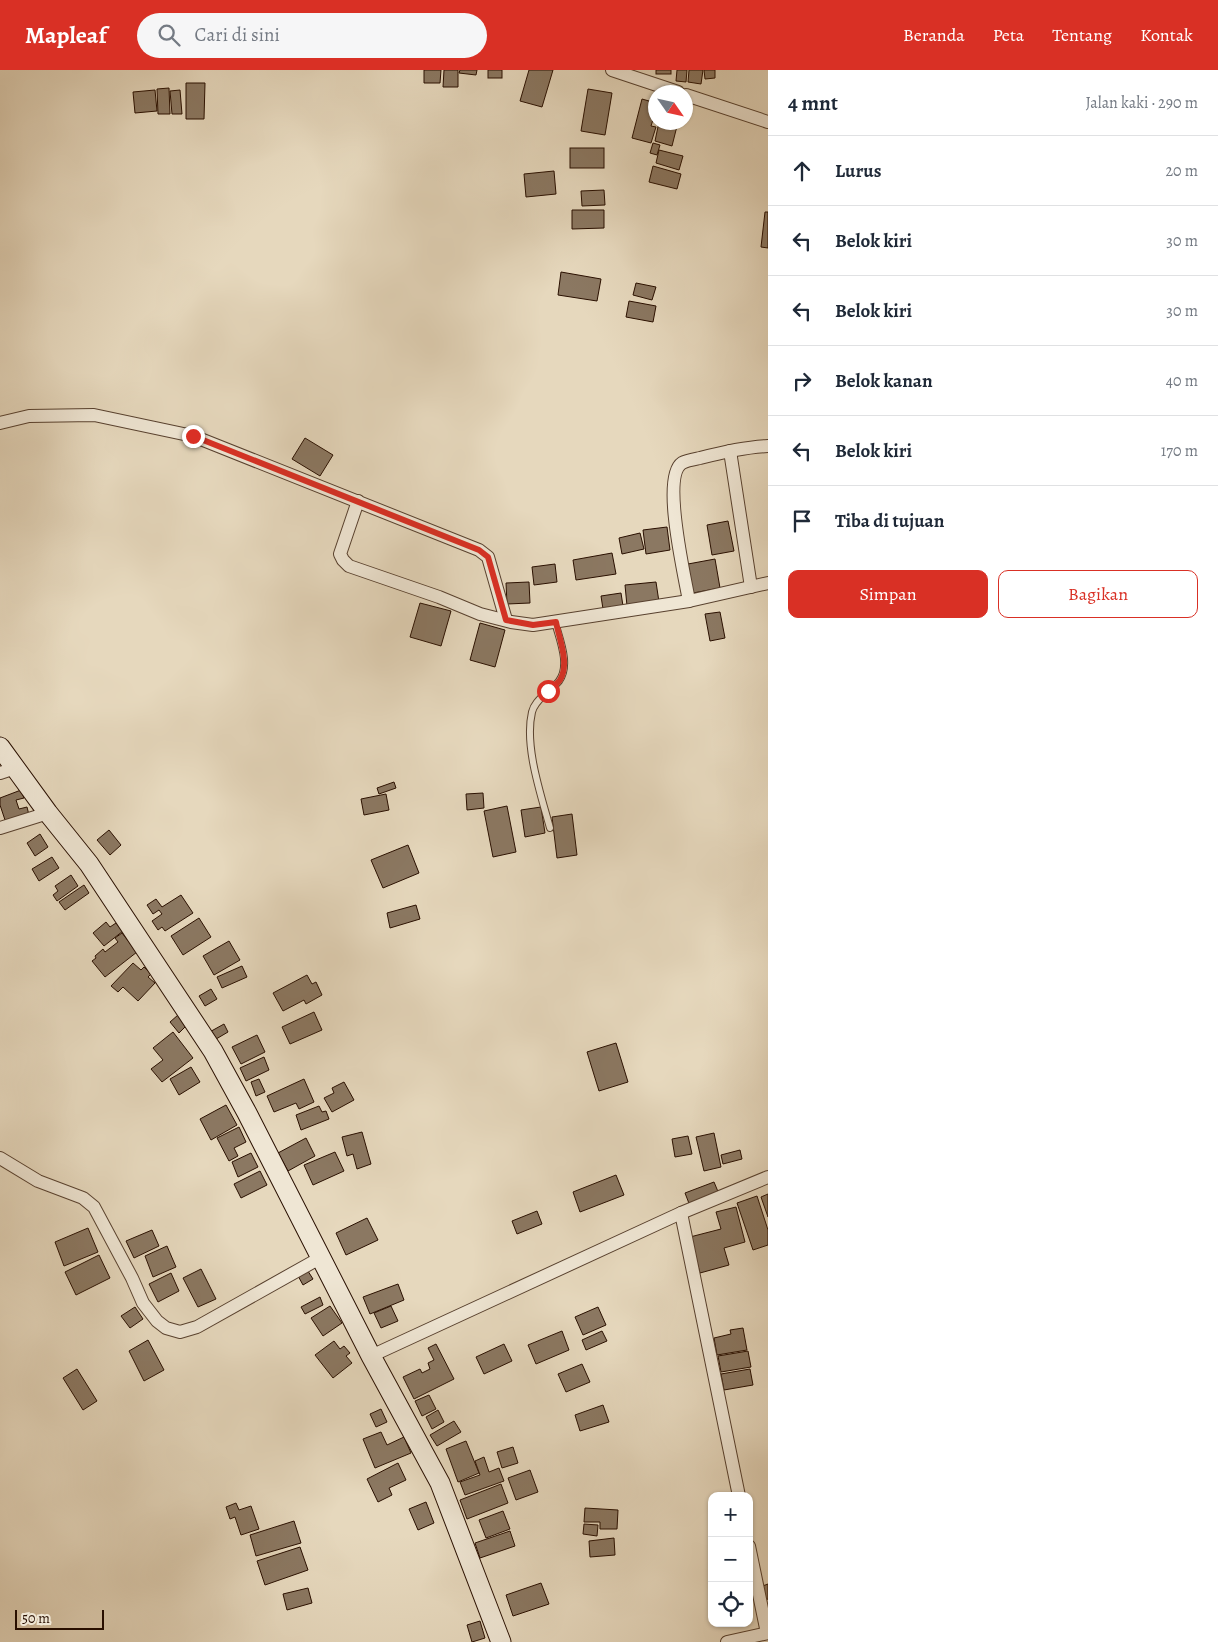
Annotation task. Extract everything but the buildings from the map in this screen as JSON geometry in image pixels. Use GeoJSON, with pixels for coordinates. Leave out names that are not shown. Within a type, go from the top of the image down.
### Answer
{"type":"FeatureCollection","features":[{"type":"Feature","properties":{"kind":"street"},"geometry":{"type":"LineString","coordinates":[[612,70],[657,85]]}},
{"type":"Feature","properties":{"kind":"street"},"geometry":{"type":"LineString","coordinates":[[693,97],[768,122]]}},
{"type":"Feature","properties":{"kind":"street"},"geometry":{"type":"LineString","coordinates":[[0,423],[29,416],[94,415],[193,436],[479,550],[488,557],[506,620]]}},
{"type":"Feature","properties":{"kind":"street"},"geometry":{"type":"LineString","coordinates":[[689,600],[674,520],[676,472],[684,462],[730,451],[768,446]]}},
{"type":"Feature","properties":{"kind":"street"},"geometry":{"type":"LineString","coordinates":[[730,451],[752,587]]}},
{"type":"Feature","properties":{"kind":"street"},"geometry":{"type":"LineString","coordinates":[[358,502],[340,554],[349,566],[439,597],[480,614],[506,620],[533,625],[556,622],[689,600],[768,583]]}},
{"type":"Feature","properties":{"kind":"street"},"geometry":{"type":"LineString","coordinates":[[0,747],[8,771],[48,812],[89,864],[213,1051],[247,1113],[370,1356],[440,1483],[501,1642]]}},
{"type":"Feature","properties":{"kind":"street"},"geometry":{"type":"LineString","coordinates":[[0,828],[48,812]]}},
{"type":"Feature","properties":{"kind":"street"},"geometry":{"type":"LineString","coordinates":[[0,1158],[38,1181],[83,1198],[94,1208],[132,1278],[143,1304],[157,1321],[166,1328],[180,1332],[197,1326],[320,1258]]}},
{"type":"Feature","properties":{"kind":"street"},"geometry":{"type":"LineString","coordinates":[[370,1356],[681,1213],[768,1177]]}},
{"type":"Feature","properties":{"kind":"street"},"geometry":{"type":"LineString","coordinates":[[681,1213],[738,1492]]}},
{"type":"Feature","properties":{"kind":"street"},"geometry":{"type":"LineString","coordinates":[[727,1642],[768,1633],[753,1564]]}},
{"type":"Feature","properties":{"kind":"lane"},"geometry":{"type":"LineString","coordinates":[[550,828],[536,774],[531,740],[532,712],[536,702],[560,680],[564,670],[556,622]]}},
{"type":"Feature","properties":{"kind":"route"},"geometry":{"type":"LineString","coordinates":[[193,436],[479,550],[488,557],[506,620],[533,625],[556,622],[564,670],[560,680],[548,691]]}}]}
